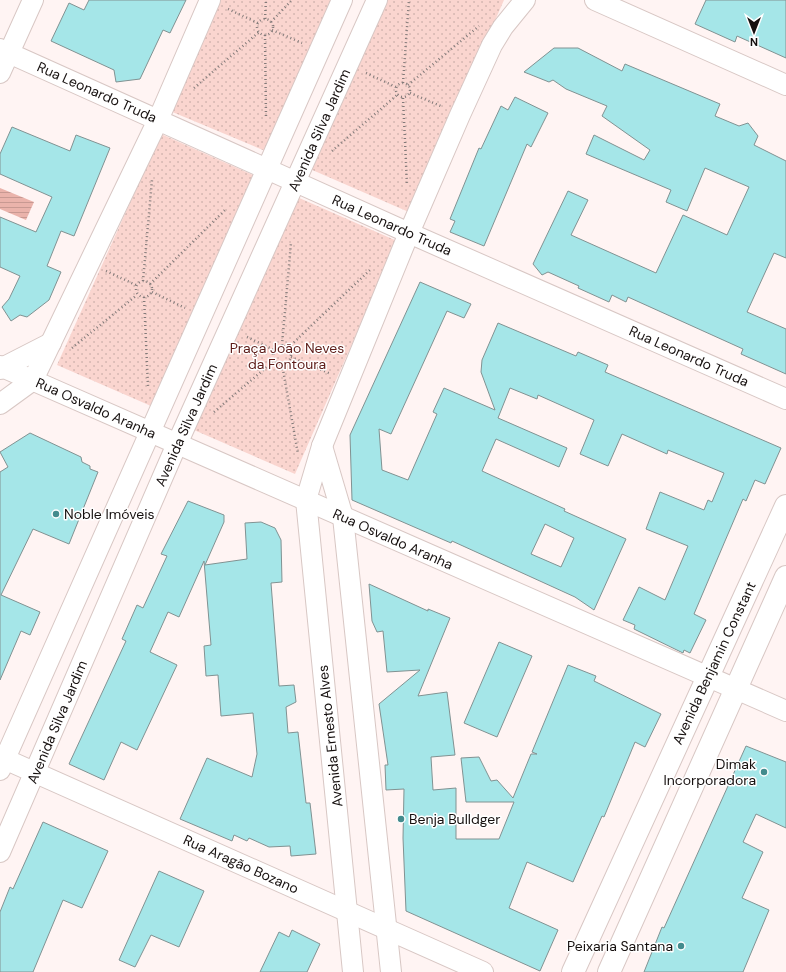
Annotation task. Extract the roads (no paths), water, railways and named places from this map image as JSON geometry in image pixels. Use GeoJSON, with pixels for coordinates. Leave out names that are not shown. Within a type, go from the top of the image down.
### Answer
{"type":"FeatureCollection","features":[{"type":"Feature","properties":{"kind":"main road","name":"Avenida Benjamin Constant"},"geometry":{"type":"LineString","coordinates":[[573,972],[786,506]]}},
{"type":"Feature","properties":{"kind":"main road","name":"Avenida Benjamin Constant"},"geometry":{"type":"LineString","coordinates":[[609,972],[786,577]]}},
{"type":"Feature","properties":{"kind":"street"},"geometry":{"type":"LineString","coordinates":[[0,73],[5,51],[33,0]]}},
{"type":"Feature","properties":{"kind":"street"},"geometry":{"type":"LineString","coordinates":[[0,404],[33,380],[158,120],[210,0]]}},
{"type":"Feature","properties":{"kind":"street"},"geometry":{"type":"LineString","coordinates":[[2,762],[342,0]]}},
{"type":"Feature","properties":{"kind":"street","name":"Avenida Silva Jardim"},"geometry":{"type":"LineString","coordinates":[[0,852],[36,773],[177,444],[377,0]]}},
{"type":"Feature","properties":{"kind":"street"},"geometry":{"type":"LineString","coordinates":[[595,0],[786,85]]}},
{"type":"Feature","properties":{"kind":"street"},"geometry":{"type":"LineString","coordinates":[[306,500],[322,446],[348,381],[409,233],[460,115],[492,45],[503,27],[527,1]]}},
{"type":"Feature","properties":{"kind":"street","name":"Rua Leonardo Truda"},"geometry":{"type":"LineString","coordinates":[[5,51],[409,233],[786,399]]}},
{"type":"Feature","properties":{"kind":"street"},"geometry":{"type":"LineString","coordinates":[[1,367],[51,343]]}},
{"type":"Feature","properties":{"kind":"street","name":"Rua Osvaldo Aranha"},"geometry":{"type":"LineString","coordinates":[[1,367],[786,712]]}},
{"type":"Feature","properties":{"kind":"street"},"geometry":{"type":"LineString","coordinates":[[322,446],[343,517],[392,972]]}},
{"type":"Feature","properties":{"kind":"street","name":"Avenida Ernesto Alves"},"geometry":{"type":"LineString","coordinates":[[306,500],[353,972]]}},
{"type":"Feature","properties":{"kind":"street","name":"Rua Aragão Bozano"},"geometry":{"type":"LineString","coordinates":[[2,762],[36,773],[483,972]]}},
{"type":"Feature","properties":{"kind":"place","name":"Noble Imóveis"},"geometry":{"type":"Point","coordinates":[56,514]}},
{"type":"Feature","properties":{"kind":"place","name":"Dimak Incorporadora"},"geometry":{"type":"Point","coordinates":[764,772]}},
{"type":"Feature","properties":{"kind":"place","name":"Benja Bulldger"},"geometry":{"type":"Point","coordinates":[401,819]}},
{"type":"Feature","properties":{"kind":"place","name":"Peixaria Santana"},"geometry":{"type":"Point","coordinates":[681,946]}},
{"type":"Feature","properties":{"kind":"park label","name":"Praça João Neves da Fontoura"},"geometry":{"type":"Point","coordinates":[287,356]}}]}
